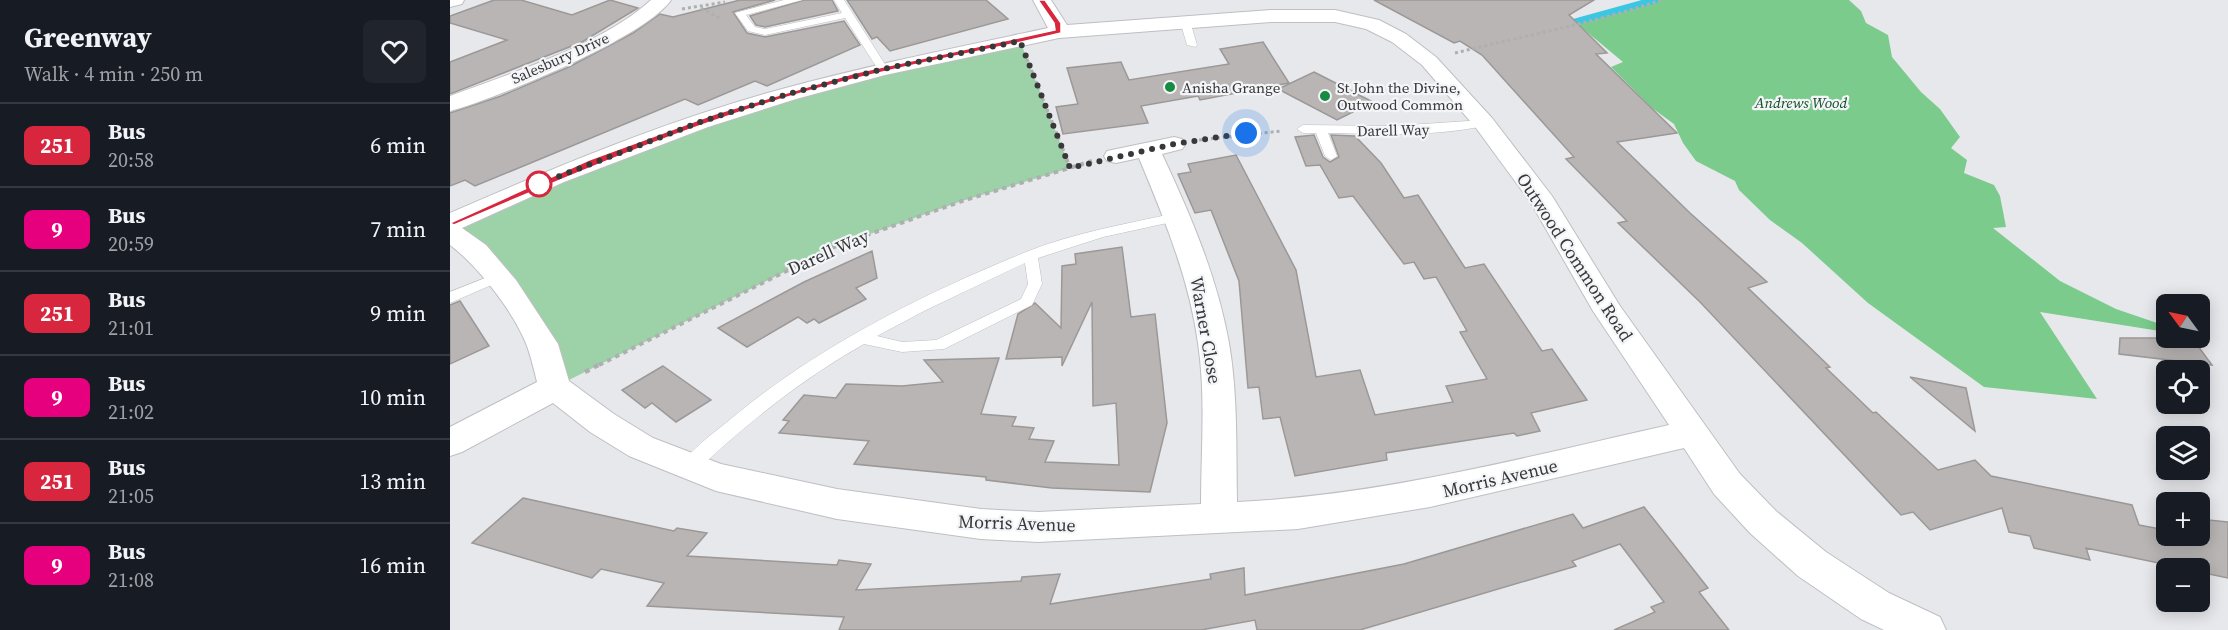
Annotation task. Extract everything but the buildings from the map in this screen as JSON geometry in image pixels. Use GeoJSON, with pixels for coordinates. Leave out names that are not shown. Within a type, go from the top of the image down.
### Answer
{"type":"FeatureCollection","features":[{"type":"Feature","properties":{"kind":"street"},"geometry":{"type":"LineString","coordinates":[[450,1],[455,0]]}},
{"type":"Feature","properties":{"kind":"street"},"geometry":{"type":"LineString","coordinates":[[1042,0],[1057,23],[1059,32]]}},
{"type":"Feature","properties":{"kind":"street","name":"Salesbury Drive"},"geometry":{"type":"LineString","coordinates":[[450,104],[605,38],[658,5]]}},
{"type":"Feature","properties":{"kind":"street","name":"Outwood Common Road"},"geometry":{"type":"LineString","coordinates":[[450,223],[555,177],[700,122],[788,94],[883,69],[1059,32],[1189,33],[1271,16],[1339,8],[1386,31],[1429,61],[1484,123],[1543,202],[1608,311],[1692,434],[1727,484],[1762,522],[1812,564],[1875,606],[1925,630]]}},
{"type":"Feature","properties":{"kind":"street"},"geometry":{"type":"LineString","coordinates":[[1116,156],[1161,147]]}},
{"type":"Feature","properties":{"kind":"street","name":"Warner Close"},"geometry":{"type":"LineString","coordinates":[[1161,147],[1176,218],[1194,262],[1208,315],[1217,372],[1219,519]]}},
{"type":"Feature","properties":{"kind":"street"},"geometry":{"type":"LineString","coordinates":[[450,232],[476,251],[498,277],[542,344],[555,387],[450,443]]}},
{"type":"Feature","properties":{"kind":"street","name":"Morris Avenue"},"geometry":{"type":"LineString","coordinates":[[555,387],[602,423],[641,447],[689,467],[764,489],[837,504],[981,524],[1038,527],[1298,514],[1430,493],[1692,434]]}},
{"type":"Feature","properties":{"kind":"lane"},"geometry":{"type":"LineString","coordinates":[[797,0],[740,13],[752,29],[765,32],[849,14]]}},
{"type":"Feature","properties":{"kind":"lane"},"geometry":{"type":"LineString","coordinates":[[839,0],[883,69]]}},
{"type":"Feature","properties":{"kind":"lane","name":"Darell Way"},"geometry":{"type":"LineString","coordinates":[[1303,129],[1443,128],[1484,123]]}},
{"type":"Feature","properties":{"kind":"lane"},"geometry":{"type":"LineString","coordinates":[[1321,130],[1331,156]]}},
{"type":"Feature","properties":{"kind":"lane"},"geometry":{"type":"LineString","coordinates":[[689,467],[746,416],[896,317],[1031,255],[1097,235],[1176,218]]}},
{"type":"Feature","properties":{"kind":"lane"},"geometry":{"type":"LineString","coordinates":[[861,338],[902,347],[939,345],[1027,302],[1035,284],[1031,255]]}},
{"type":"Feature","properties":{"kind":"lane"},"geometry":{"type":"LineString","coordinates":[[450,298],[498,277]]}},
{"type":"Feature","properties":{"kind":"path"},"geometry":{"type":"LineString","coordinates":[[658,5],[701,8],[734,0]]}},
{"type":"Feature","properties":{"kind":"path"},"geometry":{"type":"LineString","coordinates":[[1429,61],[1586,20],[1611,17],[1660,0]]}},
{"type":"Feature","properties":{"kind":"path"},"geometry":{"type":"LineString","coordinates":[[1020,41],[1070,168]]}},
{"type":"Feature","properties":{"kind":"path"},"geometry":{"type":"LineString","coordinates":[[1161,147],[1227,135],[1303,129]]}},
{"type":"Feature","properties":{"kind":"path","name":"Darell Way"},"geometry":{"type":"LineString","coordinates":[[555,387],[834,247],[962,201],[1116,156]]}},
{"type":"Feature","properties":{"kind":"green space","name":"Andrews Wood"},"geometry":{"type":"Polygon","coordinates":[[[1642,0],[1849,0],[1861,11],[1866,23],[1888,35],[1892,57],[1921,92],[1940,109],[1960,137],[1951,148],[1967,160],[1964,173],[1994,185],[2000,196],[2006,227],[1993,228],[2060,281],[2116,309],[2156,323],[2156,330],[2040,312],[2097,399],[1984,387],[1868,303],[1802,243],[1770,220],[1739,190],[1735,181],[1696,161],[1683,143],[1674,124],[1652,108],[1611,67],[1623,62],[1575,22],[1627,8],[1642,0]]]}},
{"type":"Feature","properties":{"kind":"green space"},"geometry":{"type":"Polygon","coordinates":[[[1020,41],[1070,168],[962,201],[834,247],[555,387],[542,344],[450,223],[700,122],[1020,41]]]}},
{"type":"Feature","properties":{"kind":"waterway"},"geometry":{"type":"LineString","coordinates":[[1564,25],[1655,0]]}},
{"type":"Feature","properties":{"kind":"bus line","name":"251"},"geometry":{"type":"LineString","coordinates":[[450,223],[629,147],[788,94],[883,69],[1059,32],[1057,23],[1042,0]]}},
{"type":"Feature","properties":{"kind":"place","name":"Anisha Grange"},"geometry":{"type":"Point","coordinates":[1170,87]}},
{"type":"Feature","properties":{"kind":"place","name":"St John the Divine, Outwood Common"},"geometry":{"type":"Point","coordinates":[1325,96]}},
{"type":"Feature","properties":{"kind":"route"},"geometry":{"type":"LineString","coordinates":[[539,184],[537,184],[629,147],[788,94],[883,69],[1020,41],[1070,168],[1100,159],[1174,144],[1246,133]]}}]}
